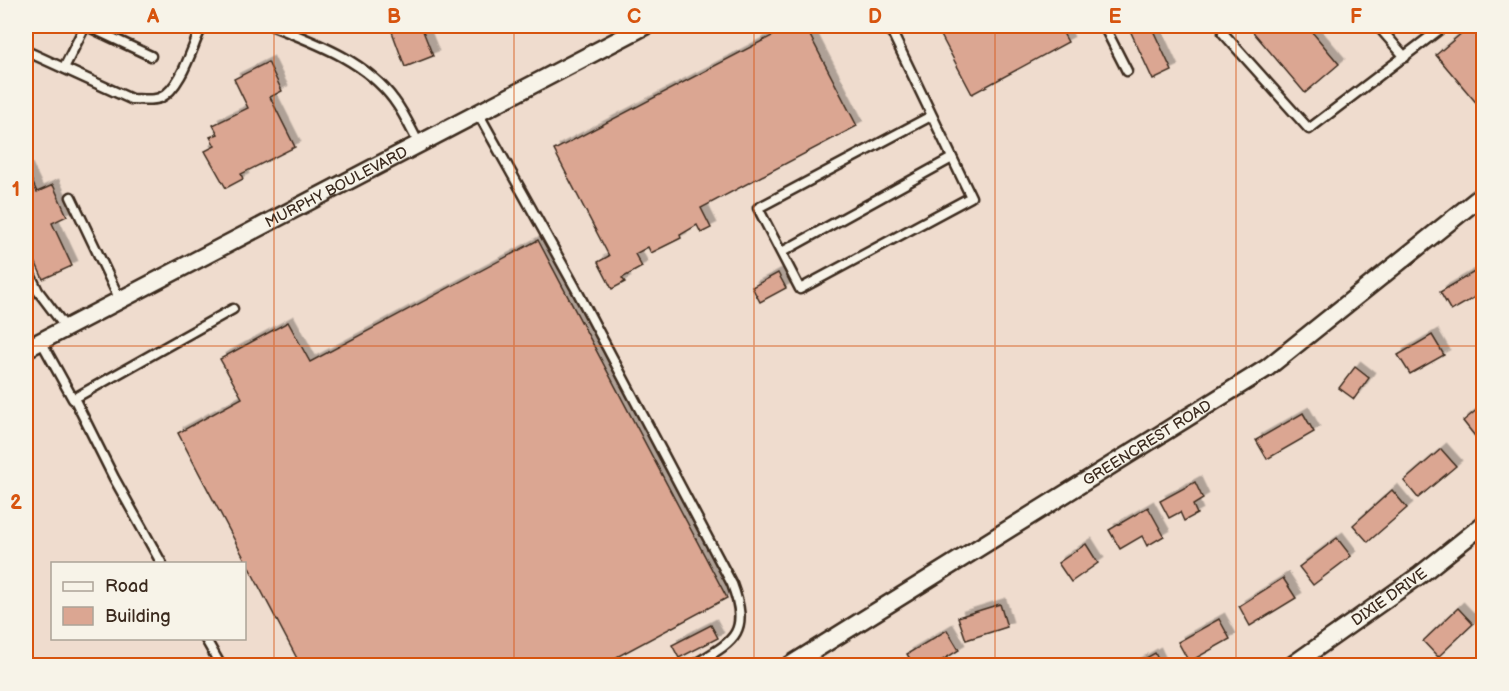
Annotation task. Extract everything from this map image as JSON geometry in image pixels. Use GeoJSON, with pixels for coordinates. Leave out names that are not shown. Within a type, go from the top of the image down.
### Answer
{"type":"FeatureCollection","features":[{"type":"Feature","properties":{"kind":"street","name":"MURPHY BOULEVARD"},"geometry":{"type":"LineString","coordinates":[[26,349],[645,26]]}},
{"type":"Feature","properties":{"kind":"street","name":"GREENCREST ROAD"},"geometry":{"type":"LineString","coordinates":[[789,666],[1267,368],[1484,194]]}},
{"type":"Feature","properties":{"kind":"street","name":"DIXIE DRIVE"},"geometry":{"type":"LineString","coordinates":[[1291,666],[1420,575],[1484,524]]}},
{"type":"Feature","properties":{"kind":"lane"},"geometry":{"type":"LineString","coordinates":[[64,68],[86,26],[151,56]]}},
{"type":"Feature","properties":{"kind":"lane"},"geometry":{"type":"LineString","coordinates":[[26,51],[131,99],[159,98],[175,85],[204,26]]}},
{"type":"Feature","properties":{"kind":"lane"},"geometry":{"type":"LineString","coordinates":[[273,26],[352,62],[374,78],[394,99],[419,144]]}},
{"type":"Feature","properties":{"kind":"lane"},"geometry":{"type":"LineString","coordinates":[[890,26],[971,197],[800,289],[758,208],[931,116]]}},
{"type":"Feature","properties":{"kind":"lane"},"geometry":{"type":"LineString","coordinates":[[1104,26],[1127,71]]}},
{"type":"Feature","properties":{"kind":"lane"},"geometry":{"type":"LineString","coordinates":[[1378,26],[1405,57]]}},
{"type":"Feature","properties":{"kind":"lane"},"geometry":{"type":"LineString","coordinates":[[1223,33],[1309,129],[1444,26]]}},
{"type":"Feature","properties":{"kind":"lane"},"geometry":{"type":"LineString","coordinates":[[478,113],[575,287],[739,601],[740,619],[737,631],[728,644],[692,666]]}},
{"type":"Feature","properties":{"kind":"lane"},"geometry":{"type":"LineString","coordinates":[[782,252],[952,158]]}},
{"type":"Feature","properties":{"kind":"lane"},"geometry":{"type":"LineString","coordinates":[[71,197],[120,300]]}},
{"type":"Feature","properties":{"kind":"lane"},"geometry":{"type":"LineString","coordinates":[[26,266],[38,291],[66,327]]}},
{"type":"Feature","properties":{"kind":"lane"},"geometry":{"type":"LineString","coordinates":[[74,398],[233,309]]}},
{"type":"Feature","properties":{"kind":"lane"},"geometry":{"type":"LineString","coordinates":[[41,341],[74,398],[114,478],[161,562]]}},
{"type":"Feature","properties":{"kind":"lane"},"geometry":{"type":"LineString","coordinates":[[206,640],[221,666]]}},
{"type":"Feature","properties":{"kind":"building"},"geometry":{"type":"Polygon","coordinates":[[[399,26],[421,26],[433,56],[405,67],[391,29],[399,26]]]}},
{"type":"Feature","properties":{"kind":"building"},"geometry":{"type":"Polygon","coordinates":[[[791,26],[805,26],[857,126],[701,208],[711,228],[701,233],[697,225],[680,235],[681,238],[651,253],[648,247],[635,254],[642,267],[622,278],[625,282],[612,289],[598,262],[609,256],[554,150],[791,26]]]}},
{"type":"Feature","properties":{"kind":"building"},"geometry":{"type":"Polygon","coordinates":[[[936,26],[1059,26],[1068,42],[972,94],[936,26]]]}},
{"type":"Feature","properties":{"kind":"building"},"geometry":{"type":"Polygon","coordinates":[[[1128,26],[1151,26],[1172,71],[1153,80],[1128,26]]]}},
{"type":"Feature","properties":{"kind":"building"},"geometry":{"type":"Polygon","coordinates":[[[1248,26],[1307,26],[1339,64],[1305,93],[1248,26]]]}},
{"type":"Feature","properties":{"kind":"building"},"geometry":{"type":"Polygon","coordinates":[[[1470,26],[1484,26],[1484,112],[1436,55],[1470,26]]]}},
{"type":"Feature","properties":{"kind":"building"},"geometry":{"type":"Polygon","coordinates":[[[268,62],[282,91],[270,97],[295,147],[241,174],[243,179],[226,188],[205,151],[215,146],[210,137],[218,134],[213,125],[248,108],[234,79],[268,62]]]}},
{"type":"Feature","properties":{"kind":"building"},"geometry":{"type":"Polygon","coordinates":[[[26,168],[37,192],[53,185],[67,216],[52,223],[72,266],[43,279],[26,241],[26,168]]]}},
{"type":"Feature","properties":{"kind":"building"},"geometry":{"type":"Polygon","coordinates":[[[538,240],[727,598],[600,666],[301,666],[178,433],[242,398],[220,359],[288,322],[310,362],[538,240]]]}},
{"type":"Feature","properties":{"kind":"building"},"geometry":{"type":"Polygon","coordinates":[[[1476,271],[1484,283],[1484,292],[1451,311],[1440,292],[1476,271]]]}},
{"type":"Feature","properties":{"kind":"building"},"geometry":{"type":"Polygon","coordinates":[[[778,273],[786,288],[760,302],[752,287],[778,273]]]}},
{"type":"Feature","properties":{"kind":"building"},"geometry":{"type":"Polygon","coordinates":[[[1432,335],[1444,355],[1410,374],[1398,355],[1432,335]]]}},
{"type":"Feature","properties":{"kind":"building"},"geometry":{"type":"Polygon","coordinates":[[[1355,367],[1369,378],[1354,399],[1339,388],[1355,367]]]}},
{"type":"Feature","properties":{"kind":"building"},"geometry":{"type":"Polygon","coordinates":[[[1483,405],[1484,443],[1482,445],[1463,421],[1483,405]]]}},
{"type":"Feature","properties":{"kind":"building"},"geometry":{"type":"Polygon","coordinates":[[[1303,413],[1314,432],[1267,459],[1256,440],[1303,413]]]}},
{"type":"Feature","properties":{"kind":"building"},"geometry":{"type":"Polygon","coordinates":[[[1441,449],[1456,466],[1418,498],[1404,481],[1441,449]]]}},
{"type":"Feature","properties":{"kind":"building"},"geometry":{"type":"Polygon","coordinates":[[[1195,482],[1203,499],[1193,505],[1197,514],[1184,521],[1180,512],[1169,518],[1160,501],[1195,482]]]}},
{"type":"Feature","properties":{"kind":"building"},"geometry":{"type":"Polygon","coordinates":[[[1392,490],[1407,508],[1368,542],[1353,525],[1392,490]]]}},
{"type":"Feature","properties":{"kind":"building"},"geometry":{"type":"Polygon","coordinates":[[[1148,507],[1164,536],[1147,546],[1142,536],[1120,549],[1109,530],[1148,507]]]}},
{"type":"Feature","properties":{"kind":"building"},"geometry":{"type":"Polygon","coordinates":[[[1337,538],[1351,556],[1313,585],[1299,567],[1337,538]]]}},
{"type":"Feature","properties":{"kind":"building"},"geometry":{"type":"Polygon","coordinates":[[[1086,544],[1098,563],[1071,582],[1058,563],[1086,544]]]}},
{"type":"Feature","properties":{"kind":"building"},"geometry":{"type":"Polygon","coordinates":[[[1283,578],[1296,598],[1250,626],[1239,606],[1283,578]]]}},
{"type":"Feature","properties":{"kind":"building"},"geometry":{"type":"Polygon","coordinates":[[[1000,604],[1007,627],[966,640],[958,617],[1000,604]]]}},
{"type":"Feature","properties":{"kind":"building"},"geometry":{"type":"Polygon","coordinates":[[[1458,608],[1473,624],[1438,657],[1423,641],[1458,608]]]}},
{"type":"Feature","properties":{"kind":"building"},"geometry":{"type":"Polygon","coordinates":[[[1219,619],[1230,639],[1189,662],[1178,642],[1219,619]]]}},
{"type":"Feature","properties":{"kind":"building"},"geometry":{"type":"Polygon","coordinates":[[[711,625],[718,638],[679,658],[672,645],[711,625]]]}},
{"type":"Feature","properties":{"kind":"building"},"geometry":{"type":"Polygon","coordinates":[[[947,630],[959,650],[933,666],[914,666],[907,654],[947,630]]]}},
{"type":"Feature","properties":{"kind":"building"},"geometry":{"type":"Polygon","coordinates":[[[1155,653],[1161,666],[1132,666],[1155,653]]]}}]}
